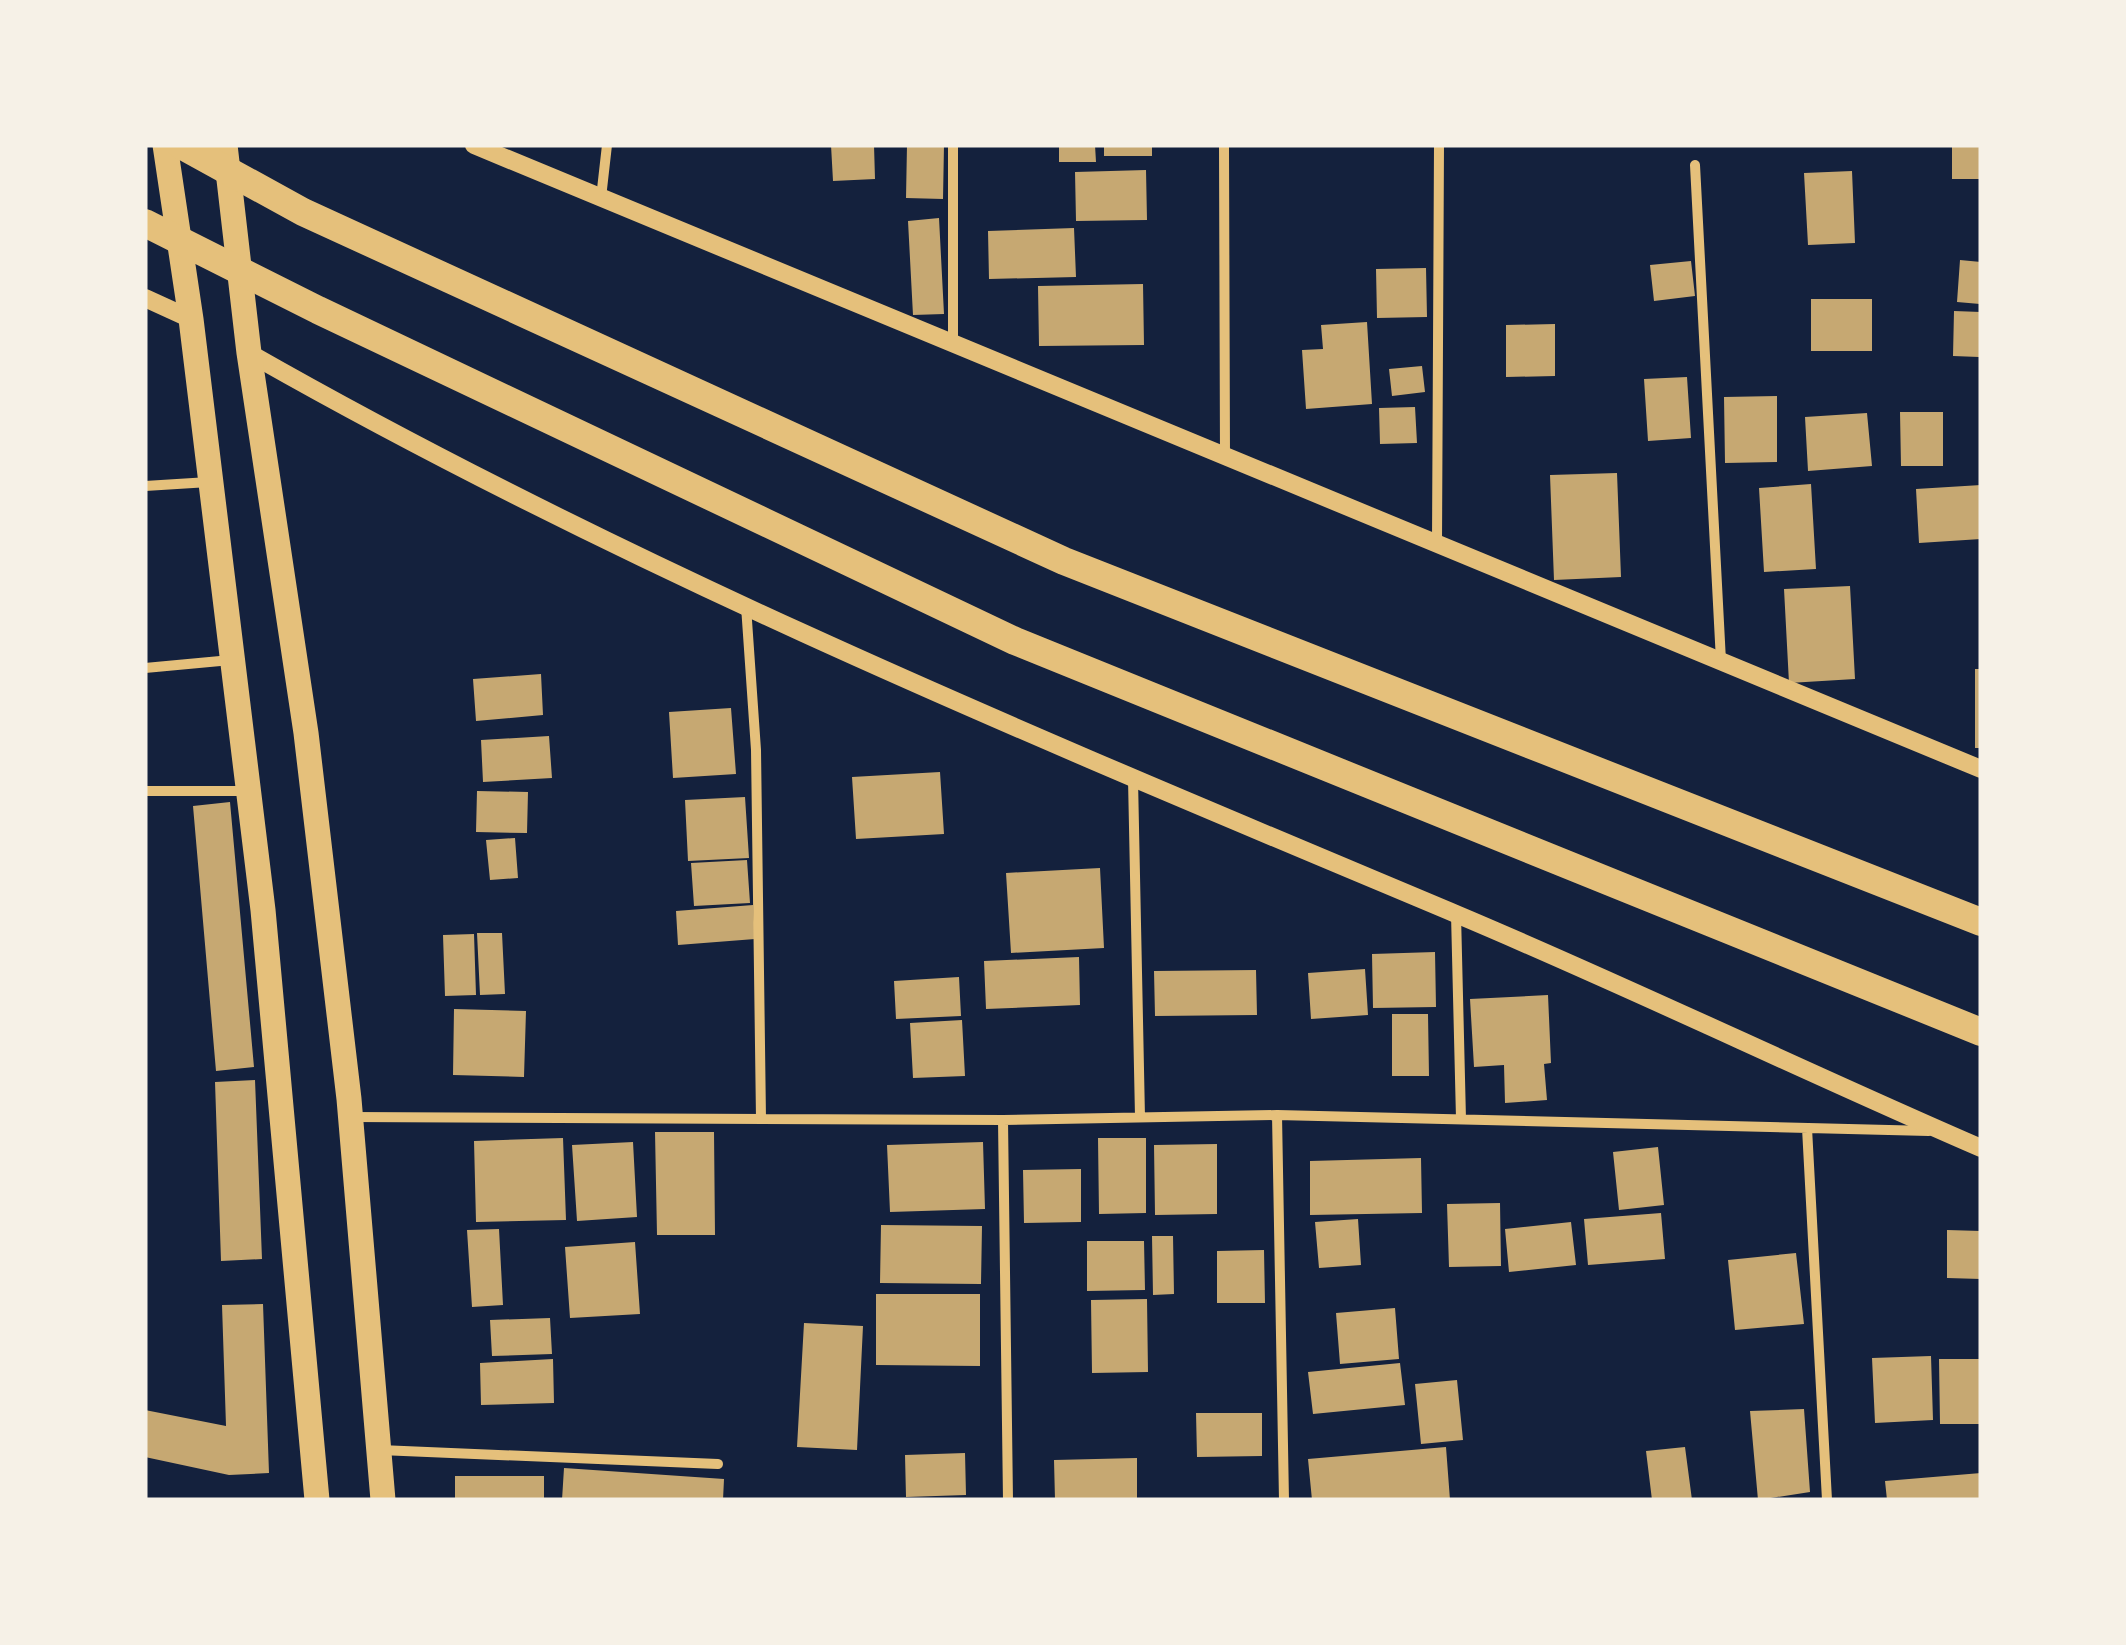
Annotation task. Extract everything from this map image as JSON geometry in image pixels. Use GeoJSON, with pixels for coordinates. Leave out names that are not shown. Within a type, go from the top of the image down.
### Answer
{"type":"FeatureCollection","features":[{"type":"Feature","properties":{"kind":"highway"},"geometry":{"type":"LineString","coordinates":[[180,145],[302,212],[1064,561],[1981,922]]}},
{"type":"Feature","properties":{"kind":"highway"},"geometry":{"type":"LineString","coordinates":[[145,223],[318,310],[1015,640],[1981,1032]]}},
{"type":"Feature","properties":{"kind":"main road"},"geometry":{"type":"LineString","coordinates":[[165,145],[191,320],[263,910],[317,1500]]}},
{"type":"Feature","properties":{"kind":"main road"},"geometry":{"type":"LineString","coordinates":[[225,145],[249,352],[306,734],[350,1117],[383,1500]]}},
{"type":"Feature","properties":{"kind":"street"},"geometry":{"type":"LineString","coordinates":[[474,145],[1981,769]]}},
{"type":"Feature","properties":{"kind":"street"},"geometry":{"type":"LineString","coordinates":[[601,198],[607,145]]}},
{"type":"Feature","properties":{"kind":"street"},"geometry":{"type":"LineString","coordinates":[[952,344],[953,145]]}},
{"type":"Feature","properties":{"kind":"street"},"geometry":{"type":"LineString","coordinates":[[1224,145],[1226,456]]}},
{"type":"Feature","properties":{"kind":"street"},"geometry":{"type":"LineString","coordinates":[[1437,543],[1439,145]]}},
{"type":"Feature","properties":{"kind":"street"},"geometry":{"type":"LineString","coordinates":[[1696,165],[1721,661]]}},
{"type":"Feature","properties":{"kind":"street"},"geometry":{"type":"LineString","coordinates":[[145,298],[191,320]]}},
{"type":"Feature","properties":{"kind":"street"},"geometry":{"type":"LineString","coordinates":[[249,352],[384,429],[846,653],[1456,914],[1981,1148]]}},
{"type":"Feature","properties":{"kind":"street"},"geometry":{"type":"LineString","coordinates":[[145,486],[211,482]]}},
{"type":"Feature","properties":{"kind":"street"},"geometry":{"type":"LineString","coordinates":[[746,606],[756,750],[760,1119]]}},
{"type":"Feature","properties":{"kind":"street"},"geometry":{"type":"LineString","coordinates":[[145,668],[232,660]]}},
{"type":"Feature","properties":{"kind":"street"},"geometry":{"type":"LineString","coordinates":[[1133,779],[1140,1116]]}},
{"type":"Feature","properties":{"kind":"street"},"geometry":{"type":"LineString","coordinates":[[145,791],[249,791]]}},
{"type":"Feature","properties":{"kind":"street"},"geometry":{"type":"LineString","coordinates":[[1456,914],[1461,1119]]}},
{"type":"Feature","properties":{"kind":"street"},"geometry":{"type":"LineString","coordinates":[[350,1117],[1002,1120],[1277,1115],[1942,1131]]}},
{"type":"Feature","properties":{"kind":"street"},"geometry":{"type":"LineString","coordinates":[[1277,1115],[1284,1500]]}},
{"type":"Feature","properties":{"kind":"street"},"geometry":{"type":"LineString","coordinates":[[1002,1120],[1008,1500]]}},
{"type":"Feature","properties":{"kind":"street"},"geometry":{"type":"LineString","coordinates":[[1807,1128],[1827,1500]]}},
{"type":"Feature","properties":{"kind":"street"},"geometry":{"type":"LineString","coordinates":[[379,1450],[718,1464]]}},
{"type":"Feature","properties":{"kind":"building"},"geometry":{"type":"Polygon","coordinates":[[[831,145],[874,145],[875,179],[833,181],[831,145]]]}},
{"type":"Feature","properties":{"kind":"building"},"geometry":{"type":"Polygon","coordinates":[[[907,145],[944,145],[943,199],[906,198],[907,145]]]}},
{"type":"Feature","properties":{"kind":"building"},"geometry":{"type":"Polygon","coordinates":[[[1059,145],[1095,145],[1096,162],[1059,162],[1059,145]]]}},
{"type":"Feature","properties":{"kind":"building"},"geometry":{"type":"Polygon","coordinates":[[[1104,145],[1152,145],[1152,156],[1104,156],[1104,145]]]}},
{"type":"Feature","properties":{"kind":"building"},"geometry":{"type":"Polygon","coordinates":[[[1952,145],[1981,145],[1981,179],[1952,179],[1952,145]]]}},
{"type":"Feature","properties":{"kind":"building"},"geometry":{"type":"Polygon","coordinates":[[[1146,170],[1147,220],[1076,221],[1075,172],[1146,170]]]}},
{"type":"Feature","properties":{"kind":"building"},"geometry":{"type":"Polygon","coordinates":[[[1852,171],[1855,243],[1808,245],[1804,173],[1852,171]]]}},
{"type":"Feature","properties":{"kind":"building"},"geometry":{"type":"Polygon","coordinates":[[[939,218],[944,314],[913,315],[908,221],[939,218]]]}},
{"type":"Feature","properties":{"kind":"building"},"geometry":{"type":"Polygon","coordinates":[[[1074,228],[1076,277],[989,279],[988,231],[1074,228]]]}},
{"type":"Feature","properties":{"kind":"building"},"geometry":{"type":"Polygon","coordinates":[[[1960,260],[1981,262],[1980,304],[1957,302],[1960,260]]]}},
{"type":"Feature","properties":{"kind":"building"},"geometry":{"type":"Polygon","coordinates":[[[1691,261],[1695,296],[1654,301],[1650,265],[1691,261]]]}},
{"type":"Feature","properties":{"kind":"building"},"geometry":{"type":"Polygon","coordinates":[[[1426,268],[1427,317],[1377,318],[1376,269],[1426,268]]]}},
{"type":"Feature","properties":{"kind":"building"},"geometry":{"type":"Polygon","coordinates":[[[1143,284],[1144,345],[1039,346],[1038,286],[1143,284]]]}},
{"type":"Feature","properties":{"kind":"building"},"geometry":{"type":"Polygon","coordinates":[[[1811,299],[1872,299],[1872,351],[1811,351],[1811,299]]]}},
{"type":"Feature","properties":{"kind":"building"},"geometry":{"type":"Polygon","coordinates":[[[1954,311],[1981,312],[1979,357],[1953,356],[1954,311]]]}},
{"type":"Feature","properties":{"kind":"building"},"geometry":{"type":"Polygon","coordinates":[[[1367,322],[1372,404],[1306,409],[1302,350],[1323,349],[1321,325],[1367,322]]]}},
{"type":"Feature","properties":{"kind":"building"},"geometry":{"type":"Polygon","coordinates":[[[1555,324],[1555,376],[1506,377],[1506,325],[1555,324]]]}},
{"type":"Feature","properties":{"kind":"building"},"geometry":{"type":"Polygon","coordinates":[[[1422,366],[1425,392],[1392,396],[1389,369],[1422,366]]]}},
{"type":"Feature","properties":{"kind":"building"},"geometry":{"type":"Polygon","coordinates":[[[1687,377],[1691,438],[1648,441],[1644,379],[1687,377]]]}},
{"type":"Feature","properties":{"kind":"building"},"geometry":{"type":"Polygon","coordinates":[[[1777,396],[1777,462],[1725,463],[1724,397],[1777,396]]]}},
{"type":"Feature","properties":{"kind":"building"},"geometry":{"type":"Polygon","coordinates":[[[1415,407],[1417,443],[1380,444],[1379,408],[1415,407]]]}},
{"type":"Feature","properties":{"kind":"building"},"geometry":{"type":"Polygon","coordinates":[[[1900,412],[1943,412],[1943,466],[1901,466],[1900,412]]]}},
{"type":"Feature","properties":{"kind":"building"},"geometry":{"type":"Polygon","coordinates":[[[1867,413],[1872,466],[1808,471],[1805,417],[1867,413]]]}},
{"type":"Feature","properties":{"kind":"building"},"geometry":{"type":"Polygon","coordinates":[[[1617,473],[1621,577],[1554,580],[1550,475],[1617,473]]]}},
{"type":"Feature","properties":{"kind":"building"},"geometry":{"type":"Polygon","coordinates":[[[1811,484],[1816,569],[1764,572],[1759,488],[1811,484]]]}},
{"type":"Feature","properties":{"kind":"building"},"geometry":{"type":"Polygon","coordinates":[[[1981,485],[1981,539],[1919,543],[1916,489],[1981,485]]]}},
{"type":"Feature","properties":{"kind":"building"},"geometry":{"type":"Polygon","coordinates":[[[1850,586],[1855,679],[1789,683],[1784,589],[1850,586]]]}},
{"type":"Feature","properties":{"kind":"building"},"geometry":{"type":"Polygon","coordinates":[[[1975,669],[1981,669],[1981,748],[1975,748],[1975,669]]]}},
{"type":"Feature","properties":{"kind":"building"},"geometry":{"type":"Polygon","coordinates":[[[541,674],[543,715],[476,721],[473,679],[541,674]]]}},
{"type":"Feature","properties":{"kind":"building"},"geometry":{"type":"Polygon","coordinates":[[[731,708],[736,774],[673,778],[669,712],[731,708]]]}},
{"type":"Feature","properties":{"kind":"building"},"geometry":{"type":"Polygon","coordinates":[[[549,736],[552,778],[483,782],[481,740],[549,736]]]}},
{"type":"Feature","properties":{"kind":"building"},"geometry":{"type":"Polygon","coordinates":[[[940,772],[944,834],[856,839],[852,777],[940,772]]]}},
{"type":"Feature","properties":{"kind":"building"},"geometry":{"type":"Polygon","coordinates":[[[477,791],[528,792],[527,833],[476,832],[477,791]]]}},
{"type":"Feature","properties":{"kind":"building"},"geometry":{"type":"Polygon","coordinates":[[[745,797],[749,858],[688,861],[685,800],[745,797]]]}},
{"type":"Feature","properties":{"kind":"building"},"geometry":{"type":"Polygon","coordinates":[[[230,802],[254,1067],[216,1071],[193,806],[230,802]]]}},
{"type":"Feature","properties":{"kind":"building"},"geometry":{"type":"Polygon","coordinates":[[[515,838],[518,878],[490,880],[486,840],[515,838]]]}},
{"type":"Feature","properties":{"kind":"building"},"geometry":{"type":"Polygon","coordinates":[[[747,860],[750,903],[694,906],[691,863],[747,860]]]}},
{"type":"Feature","properties":{"kind":"building"},"geometry":{"type":"Polygon","coordinates":[[[1100,868],[1104,948],[1011,953],[1006,873],[1100,868]]]}},
{"type":"Feature","properties":{"kind":"building"},"geometry":{"type":"Polygon","coordinates":[[[753,905],[755,939],[678,945],[676,911],[753,905]]]}},
{"type":"Feature","properties":{"kind":"building"},"geometry":{"type":"Polygon","coordinates":[[[477,933],[502,933],[505,994],[480,995],[477,933]]]}},
{"type":"Feature","properties":{"kind":"building"},"geometry":{"type":"Polygon","coordinates":[[[474,934],[476,995],[445,996],[443,935],[474,934]]]}},
{"type":"Feature","properties":{"kind":"building"},"geometry":{"type":"Polygon","coordinates":[[[1435,952],[1436,1007],[1373,1008],[1372,954],[1435,952]]]}},
{"type":"Feature","properties":{"kind":"building"},"geometry":{"type":"Polygon","coordinates":[[[1079,957],[1080,1005],[986,1009],[984,961],[1079,957]]]}},
{"type":"Feature","properties":{"kind":"building"},"geometry":{"type":"Polygon","coordinates":[[[1365,969],[1368,1015],[1311,1019],[1308,973],[1365,969]]]}},
{"type":"Feature","properties":{"kind":"building"},"geometry":{"type":"Polygon","coordinates":[[[1256,970],[1257,1015],[1155,1016],[1154,971],[1256,970]]]}},
{"type":"Feature","properties":{"kind":"building"},"geometry":{"type":"Polygon","coordinates":[[[959,977],[961,1016],[896,1019],[894,981],[959,977]]]}},
{"type":"Feature","properties":{"kind":"building"},"geometry":{"type":"Polygon","coordinates":[[[1548,995],[1551,1063],[1544,1064],[1547,1100],[1505,1103],[1504,1065],[1474,1067],[1470,999],[1548,995]]]}},
{"type":"Feature","properties":{"kind":"building"},"geometry":{"type":"Polygon","coordinates":[[[454,1009],[526,1011],[524,1077],[453,1075],[454,1009]]]}},
{"type":"Feature","properties":{"kind":"building"},"geometry":{"type":"Polygon","coordinates":[[[1392,1014],[1428,1014],[1429,1076],[1392,1076],[1392,1014]]]}},
{"type":"Feature","properties":{"kind":"building"},"geometry":{"type":"Polygon","coordinates":[[[962,1020],[965,1076],[913,1078],[910,1023],[962,1020]]]}},
{"type":"Feature","properties":{"kind":"building"},"geometry":{"type":"Polygon","coordinates":[[[255,1080],[262,1259],[221,1261],[215,1082],[255,1080]]]}},
{"type":"Feature","properties":{"kind":"building"},"geometry":{"type":"Polygon","coordinates":[[[655,1132],[714,1132],[715,1235],[657,1235],[655,1132]]]}},
{"type":"Feature","properties":{"kind":"building"},"geometry":{"type":"Polygon","coordinates":[[[563,1138],[566,1220],[476,1222],[474,1141],[563,1138]]]}},
{"type":"Feature","properties":{"kind":"building"},"geometry":{"type":"Polygon","coordinates":[[[1098,1138],[1146,1138],[1146,1213],[1099,1214],[1098,1138]]]}},
{"type":"Feature","properties":{"kind":"building"},"geometry":{"type":"Polygon","coordinates":[[[633,1142],[637,1217],[577,1221],[572,1145],[633,1142]]]}},
{"type":"Feature","properties":{"kind":"building"},"geometry":{"type":"Polygon","coordinates":[[[983,1142],[985,1209],[890,1212],[887,1145],[983,1142]]]}},
{"type":"Feature","properties":{"kind":"building"},"geometry":{"type":"Polygon","coordinates":[[[1217,1144],[1217,1214],[1155,1215],[1154,1145],[1217,1144]]]}},
{"type":"Feature","properties":{"kind":"building"},"geometry":{"type":"Polygon","coordinates":[[[1658,1147],[1664,1205],[1619,1210],[1613,1152],[1658,1147]]]}},
{"type":"Feature","properties":{"kind":"building"},"geometry":{"type":"Polygon","coordinates":[[[1421,1158],[1422,1213],[1310,1215],[1310,1161],[1421,1158]]]}},
{"type":"Feature","properties":{"kind":"building"},"geometry":{"type":"Polygon","coordinates":[[[1081,1169],[1081,1222],[1024,1223],[1023,1170],[1081,1169]]]}},
{"type":"Feature","properties":{"kind":"building"},"geometry":{"type":"Polygon","coordinates":[[[1500,1203],[1501,1266],[1449,1267],[1447,1204],[1500,1203]]]}},
{"type":"Feature","properties":{"kind":"building"},"geometry":{"type":"Polygon","coordinates":[[[1661,1213],[1665,1259],[1588,1265],[1584,1219],[1661,1213]]]}},
{"type":"Feature","properties":{"kind":"building"},"geometry":{"type":"Polygon","coordinates":[[[1358,1219],[1361,1265],[1319,1268],[1315,1222],[1358,1219]]]}},
{"type":"Feature","properties":{"kind":"building"},"geometry":{"type":"Polygon","coordinates":[[[1571,1222],[1576,1265],[1509,1272],[1505,1229],[1571,1222]]]}},
{"type":"Feature","properties":{"kind":"building"},"geometry":{"type":"Polygon","coordinates":[[[881,1225],[982,1226],[981,1284],[880,1283],[881,1225]]]}},
{"type":"Feature","properties":{"kind":"building"},"geometry":{"type":"Polygon","coordinates":[[[499,1229],[503,1305],[472,1307],[467,1230],[499,1229]]]}},
{"type":"Feature","properties":{"kind":"building"},"geometry":{"type":"Polygon","coordinates":[[[1947,1230],[1981,1231],[1981,1279],[1947,1278],[1947,1230]]]}},
{"type":"Feature","properties":{"kind":"building"},"geometry":{"type":"Polygon","coordinates":[[[1152,1236],[1173,1236],[1174,1294],[1153,1295],[1152,1236]]]}},
{"type":"Feature","properties":{"kind":"building"},"geometry":{"type":"Polygon","coordinates":[[[1087,1241],[1144,1241],[1145,1290],[1087,1291],[1087,1241]]]}},
{"type":"Feature","properties":{"kind":"building"},"geometry":{"type":"Polygon","coordinates":[[[635,1242],[640,1314],[570,1318],[565,1247],[635,1242]]]}},
{"type":"Feature","properties":{"kind":"building"},"geometry":{"type":"Polygon","coordinates":[[[1264,1250],[1265,1303],[1217,1303],[1217,1251],[1264,1250]]]}},
{"type":"Feature","properties":{"kind":"building"},"geometry":{"type":"Polygon","coordinates":[[[1796,1253],[1804,1324],[1735,1330],[1728,1260],[1796,1253]]]}},
{"type":"Feature","properties":{"kind":"building"},"geometry":{"type":"Polygon","coordinates":[[[876,1294],[980,1294],[980,1366],[876,1365],[876,1294]]]}},
{"type":"Feature","properties":{"kind":"building"},"geometry":{"type":"Polygon","coordinates":[[[1147,1299],[1148,1372],[1092,1373],[1091,1300],[1147,1299]]]}},
{"type":"Feature","properties":{"kind":"building"},"geometry":{"type":"Polygon","coordinates":[[[263,1304],[269,1473],[229,1475],[145,1457],[145,1410],[226,1426],[222,1305],[263,1304]]]}},
{"type":"Feature","properties":{"kind":"building"},"geometry":{"type":"Polygon","coordinates":[[[1395,1308],[1399,1359],[1340,1364],[1336,1313],[1395,1308]]]}},
{"type":"Feature","properties":{"kind":"building"},"geometry":{"type":"Polygon","coordinates":[[[550,1318],[552,1354],[492,1356],[490,1320],[550,1318]]]}},
{"type":"Feature","properties":{"kind":"building"},"geometry":{"type":"Polygon","coordinates":[[[804,1323],[863,1326],[857,1450],[797,1447],[804,1323]]]}},
{"type":"Feature","properties":{"kind":"building"},"geometry":{"type":"Polygon","coordinates":[[[1931,1356],[1933,1420],[1875,1423],[1872,1358],[1931,1356]]]}},
{"type":"Feature","properties":{"kind":"building"},"geometry":{"type":"Polygon","coordinates":[[[553,1359],[554,1403],[481,1405],[480,1363],[553,1359]]]}},
{"type":"Feature","properties":{"kind":"building"},"geometry":{"type":"Polygon","coordinates":[[[1939,1359],[1981,1359],[1981,1424],[1940,1424],[1939,1359]]]}},
{"type":"Feature","properties":{"kind":"building"},"geometry":{"type":"Polygon","coordinates":[[[1400,1363],[1405,1405],[1313,1414],[1308,1372],[1400,1363]]]}},
{"type":"Feature","properties":{"kind":"building"},"geometry":{"type":"Polygon","coordinates":[[[1457,1380],[1463,1440],[1421,1444],[1415,1384],[1457,1380]]]}},
{"type":"Feature","properties":{"kind":"building"},"geometry":{"type":"Polygon","coordinates":[[[1804,1409],[1810,1492],[1758,1500],[1750,1411],[1804,1409]]]}},
{"type":"Feature","properties":{"kind":"building"},"geometry":{"type":"Polygon","coordinates":[[[1196,1413],[1262,1413],[1262,1456],[1197,1457],[1196,1413]]]}},
{"type":"Feature","properties":{"kind":"building"},"geometry":{"type":"Polygon","coordinates":[[[1446,1447],[1450,1500],[1312,1500],[1308,1459],[1446,1447]]]}},
{"type":"Feature","properties":{"kind":"building"},"geometry":{"type":"Polygon","coordinates":[[[1685,1447],[1692,1500],[1652,1500],[1646,1451],[1685,1447]]]}},
{"type":"Feature","properties":{"kind":"building"},"geometry":{"type":"Polygon","coordinates":[[[965,1453],[966,1495],[906,1497],[905,1455],[965,1453]]]}},
{"type":"Feature","properties":{"kind":"building"},"geometry":{"type":"Polygon","coordinates":[[[1137,1458],[1137,1500],[1055,1500],[1054,1460],[1137,1458]]]}},
{"type":"Feature","properties":{"kind":"building"},"geometry":{"type":"Polygon","coordinates":[[[564,1468],[724,1479],[723,1500],[562,1500],[564,1468]]]}},
{"type":"Feature","properties":{"kind":"building"},"geometry":{"type":"Polygon","coordinates":[[[1981,1473],[1981,1500],[1887,1500],[1885,1481],[1981,1473]]]}},
{"type":"Feature","properties":{"kind":"building"},"geometry":{"type":"Polygon","coordinates":[[[455,1476],[544,1476],[544,1500],[455,1500],[455,1476]]]}}]}
